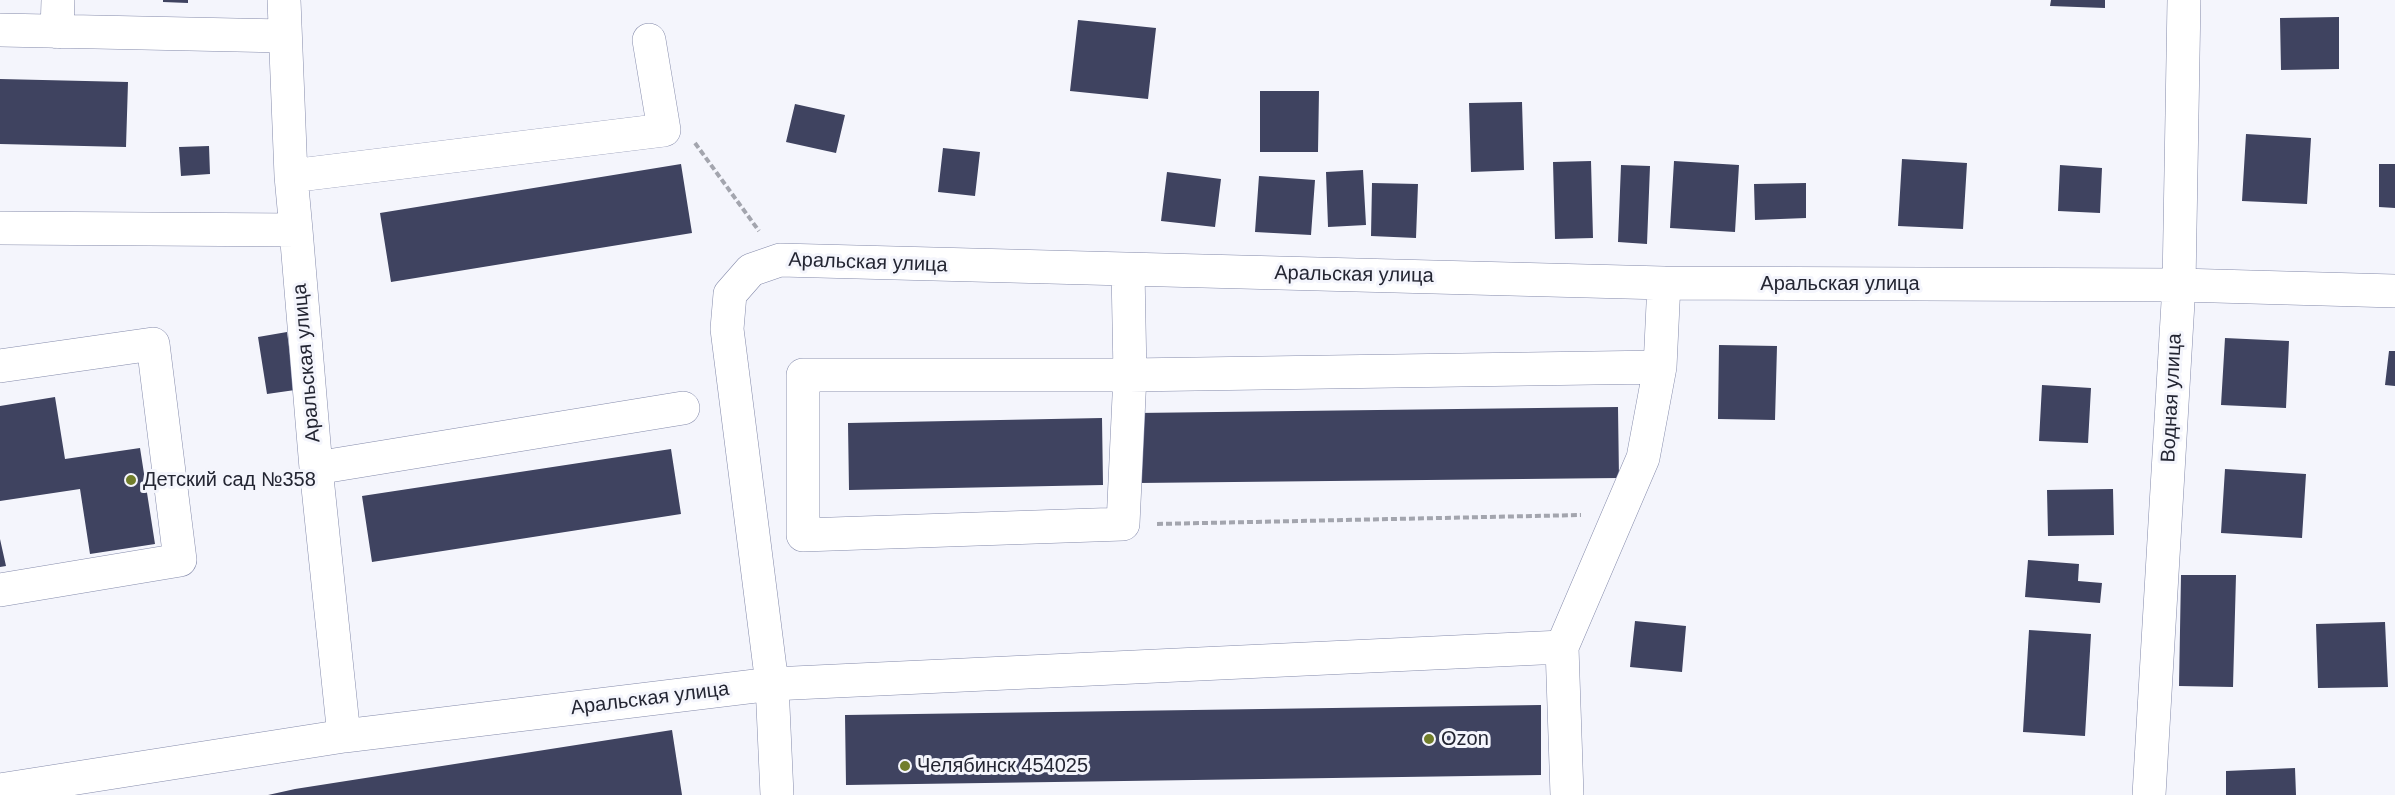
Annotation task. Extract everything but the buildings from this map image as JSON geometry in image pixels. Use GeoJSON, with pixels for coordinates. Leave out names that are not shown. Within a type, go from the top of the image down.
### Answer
{"type":"FeatureCollection","features":[{"type":"Feature","properties":{"kind":"street","name":"Аральская улица"},"geometry":{"type":"LineString","coordinates":[[284,0],[291,176],[316,468],[344,736],[772,684],[727,329],[730,294],[751,270],[780,260],[1664,283],[2179,285],[2395,291]]}},
{"type":"Feature","properties":{"kind":"street","name":"Водная улица"},"geometry":{"type":"LineString","coordinates":[[2149,795],[2179,285],[2184,0]]}},
{"type":"Feature","properties":{"kind":"street"},"geometry":{"type":"LineString","coordinates":[[0,30],[57,16],[284,36]]}},
{"type":"Feature","properties":{"kind":"street"},"geometry":{"type":"LineString","coordinates":[[291,176],[664,130],[650,40]]}},
{"type":"Feature","properties":{"kind":"street"},"geometry":{"type":"LineString","coordinates":[[0,228],[296,230]]}},
{"type":"Feature","properties":{"kind":"street"},"geometry":{"type":"LineString","coordinates":[[1128,270],[1130,375],[1123,524],[803,535],[803,375],[1130,375],[1660,367]]}},
{"type":"Feature","properties":{"kind":"street"},"geometry":{"type":"LineString","coordinates":[[1567,795],[1562,647],[1643,458],[1660,367],[1664,283]]}},
{"type":"Feature","properties":{"kind":"street"},"geometry":{"type":"LineString","coordinates":[[0,366],[153,344],[180,560],[0,590]]}},
{"type":"Feature","properties":{"kind":"street"},"geometry":{"type":"LineString","coordinates":[[316,468],[682,408]]}},
{"type":"Feature","properties":{"kind":"street"},"geometry":{"type":"LineString","coordinates":[[777,795],[772,684],[1562,647]]}},
{"type":"Feature","properties":{"kind":"street"},"geometry":{"type":"LineString","coordinates":[[0,790],[344,736]]}},
{"type":"Feature","properties":{"kind":"path"},"geometry":{"type":"LineString","coordinates":[[664,130],[694,142],[780,260]]}},
{"type":"Feature","properties":{"kind":"path"},"geometry":{"type":"LineString","coordinates":[[1123,524],[1619,514]]}},
{"type":"Feature","properties":{"kind":"place","name":"Детский сад №358"},"geometry":{"type":"Point","coordinates":[131,480]}},
{"type":"Feature","properties":{"kind":"place","name":"Ozon"},"geometry":{"type":"Point","coordinates":[1429,739]}},
{"type":"Feature","properties":{"kind":"place","name":"Челябинск 454025"},"geometry":{"type":"Point","coordinates":[905,766]}}]}
